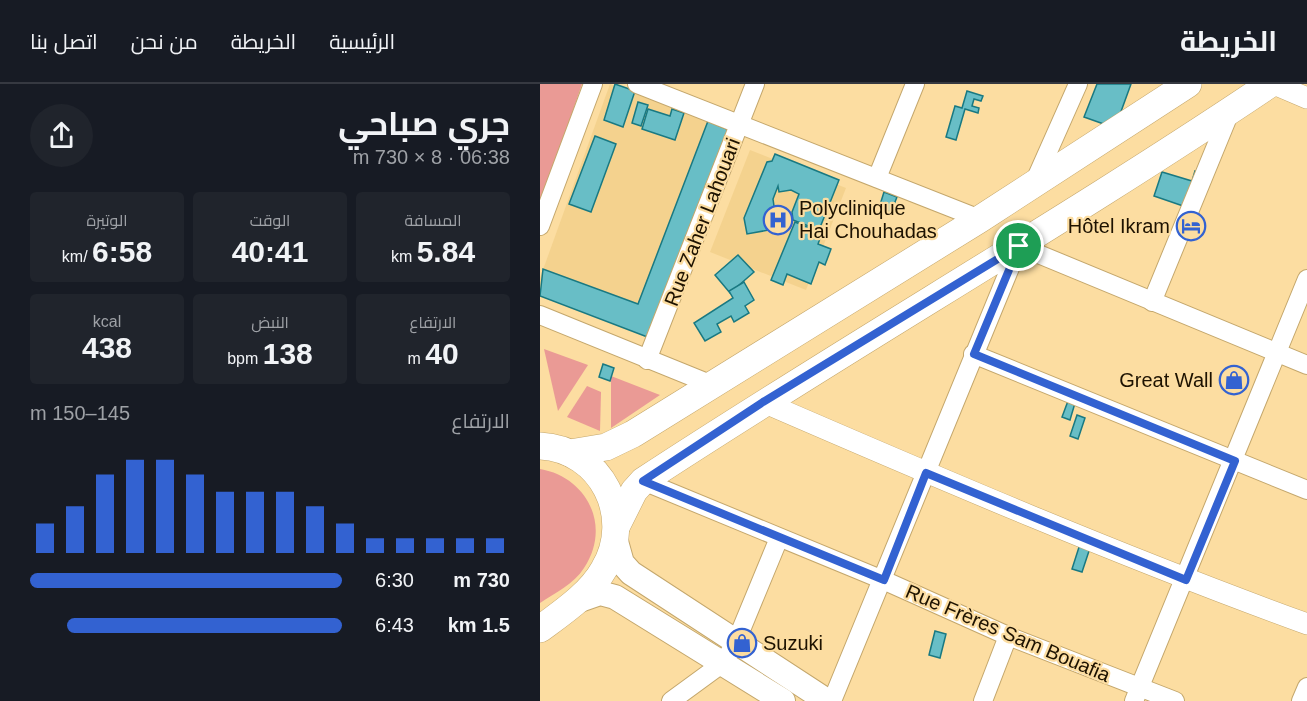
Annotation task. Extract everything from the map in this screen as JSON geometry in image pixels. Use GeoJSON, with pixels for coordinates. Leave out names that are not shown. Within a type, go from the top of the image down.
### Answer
{"type":"FeatureCollection","features":[{"type":"Feature","properties":{"kind":"main road"},"geometry":{"type":"LineString","coordinates":[[570,453],[606,447],[633,434],[710,384],[981,219],[1188,84]]}},
{"type":"Feature","properties":{"kind":"main road"},"geometry":{"type":"LineString","coordinates":[[540,629],[577,601],[604,570],[616,531],[634,491],[643,481],[763,402],[1019,246],[1272,84]]}},
{"type":"Feature","properties":{"kind":"main road"},"geometry":{"type":"LineString","coordinates":[[541,441],[570,453],[593,467],[603,480],[612,498],[622,563],[632,573],[827,701]]}},
{"type":"Feature","properties":{"kind":"main road"},"geometry":{"type":"LineString","coordinates":[[577,601],[600,593],[615,597],[783,701]]}},
{"type":"Feature","properties":{"kind":"street"},"geometry":{"type":"LineString","coordinates":[[540,226],[593,84]]}},
{"type":"Feature","properties":{"kind":"street"},"geometry":{"type":"LineString","coordinates":[[637,84],[981,219]]}},
{"type":"Feature","properties":{"kind":"street","name":"Rue Zaher Lahouari"},"geometry":{"type":"LineString","coordinates":[[648,360],[755,84]]}},
{"type":"Feature","properties":{"kind":"street"},"geometry":{"type":"LineString","coordinates":[[877,178],[915,84]]}},
{"type":"Feature","properties":{"kind":"street"},"geometry":{"type":"LineString","coordinates":[[1034,183],[1078,84]]}},
{"type":"Feature","properties":{"kind":"street"},"geometry":{"type":"LineString","coordinates":[[1272,84],[1307,98]]}},
{"type":"Feature","properties":{"kind":"street"},"geometry":{"type":"LineString","coordinates":[[1152,302],[1230,111]]}},
{"type":"Feature","properties":{"kind":"street"},"geometry":{"type":"LineString","coordinates":[[832,701],[884,580],[1019,246],[1307,365]]}},
{"type":"Feature","properties":{"kind":"street"},"geometry":{"type":"LineString","coordinates":[[1137,694],[1235,461],[1307,279]]}},
{"type":"Feature","properties":{"kind":"street"},"geometry":{"type":"LineString","coordinates":[[540,315],[710,384]]}},
{"type":"Feature","properties":{"kind":"street"},"geometry":{"type":"LineString","coordinates":[[974,354],[1307,490]]}},
{"type":"Feature","properties":{"kind":"street"},"geometry":{"type":"LineString","coordinates":[[763,402],[926,473],[1186,580],[1307,624]]}},
{"type":"Feature","properties":{"kind":"street","name":"Rue Frères Sam Bouafia"},"geometry":{"type":"LineString","coordinates":[[643,481],[884,580],[1137,694],[1174,701]]}},
{"type":"Feature","properties":{"kind":"street"},"geometry":{"type":"LineString","coordinates":[[671,701],[723,663],[736,642],[779,538]]}},
{"type":"Feature","properties":{"kind":"street"},"geometry":{"type":"LineString","coordinates":[[983,701],[1008,636]]}},
{"type":"Feature","properties":{"kind":"street"},"geometry":{"type":"LineString","coordinates":[[1301,701],[1307,687]]}},
{"type":"Feature","properties":{"kind":"shaded area"},"geometry":{"type":"Polygon","coordinates":[[[540,84],[582,84],[540,207],[540,84]]]}},
{"type":"Feature","properties":{"kind":"shaded area"},"geometry":{"type":"Polygon","coordinates":[[[610,84],[729,130],[650,338],[540,296],[540,278],[610,84]]]}},
{"type":"Feature","properties":{"kind":"shaded area","name":"Polyclinique Hai Chouhadas"},"geometry":{"type":"Polygon","coordinates":[[[750,150],[846,188],[806,290],[710,252],[750,150]]]}},
{"type":"Feature","properties":{"kind":"shaded area"},"geometry":{"type":"Polygon","coordinates":[[[544,349],[588,365],[558,411],[544,349]]]}},
{"type":"Feature","properties":{"kind":"shaded area"},"geometry":{"type":"Polygon","coordinates":[[[611,376],[660,395],[611,428],[611,376]]]}},
{"type":"Feature","properties":{"kind":"shaded area"},"geometry":{"type":"Polygon","coordinates":[[[587,386],[601,392],[600,431],[567,417],[587,386]]]}},
{"type":"Feature","properties":{"kind":"shaded area"},"geometry":{"type":"Polygon","coordinates":[[[540,469],[557,474],[571,482],[582,493],[595,520],[596,536],[592,552],[580,574],[564,588],[540,603],[540,469]]]}},
{"type":"Feature","properties":{"kind":"building"},"geometry":{"type":"Polygon","coordinates":[[[615,84],[635,91],[623,127],[604,120],[615,84]]]}},
{"type":"Feature","properties":{"kind":"building"},"geometry":{"type":"Polygon","coordinates":[[[1097,84],[1131,84],[1115,128],[1084,117],[1097,84]]]}},
{"type":"Feature","properties":{"kind":"building"},"geometry":{"type":"Polygon","coordinates":[[[967,91],[983,96],[981,101],[974,99],[972,106],[979,108],[978,113],[965,109],[956,140],[946,137],[955,106],[962,108],[967,91]]]}},
{"type":"Feature","properties":{"kind":"building"},"geometry":{"type":"Polygon","coordinates":[[[638,102],[648,105],[641,126],[632,123],[638,102]]]}},
{"type":"Feature","properties":{"kind":"building"},"geometry":{"type":"Polygon","coordinates":[[[648,109],[670,116],[672,109],[684,113],[675,140],[642,129],[648,109]]]}},
{"type":"Feature","properties":{"kind":"building"},"geometry":{"type":"Polygon","coordinates":[[[708,121],[729,130],[650,338],[540,296],[543,269],[638,304],[708,121]]]}},
{"type":"Feature","properties":{"kind":"building"},"geometry":{"type":"Polygon","coordinates":[[[595,136],[616,144],[591,212],[569,204],[595,136]]]}},
{"type":"Feature","properties":{"kind":"building"},"geometry":{"type":"Polygon","coordinates":[[[775,154],[839,180],[819,230],[793,220],[792,212],[799,194],[791,190],[779,192],[778,186],[773,199],[775,213],[783,216],[785,227],[747,234],[744,218],[767,162],[772,161],[775,154]]]}},
{"type":"Feature","properties":{"kind":"building"},"geometry":{"type":"Polygon","coordinates":[[[1195,171],[1201,173],[1189,208],[1154,196],[1162,172],[1192,181],[1195,171]]]}},
{"type":"Feature","properties":{"kind":"building"},"geometry":{"type":"Polygon","coordinates":[[[884,192],[897,197],[891,212],[879,208],[884,192]]]}},
{"type":"Feature","properties":{"kind":"building"},"geometry":{"type":"Polygon","coordinates":[[[795,222],[822,233],[818,244],[831,249],[825,265],[819,262],[811,284],[787,274],[783,285],[771,280],[795,222]]]}},
{"type":"Feature","properties":{"kind":"building"},"geometry":{"type":"Polygon","coordinates":[[[738,255],[754,272],[730,293],[715,275],[738,255]]]}},
{"type":"Feature","properties":{"kind":"building"},"geometry":{"type":"Polygon","coordinates":[[[744,282],[754,300],[745,306],[749,313],[734,322],[731,316],[717,324],[721,332],[705,341],[694,323],[733,298],[729,291],[744,282]]]}},
{"type":"Feature","properties":{"kind":"building"},"geometry":{"type":"Polygon","coordinates":[[[603,364],[614,368],[610,381],[599,377],[603,364]]]}},
{"type":"Feature","properties":{"kind":"building"},"geometry":{"type":"Polygon","coordinates":[[[1068,401],[1075,403],[1070,420],[1062,417],[1068,401]]]}},
{"type":"Feature","properties":{"kind":"building"},"geometry":{"type":"Polygon","coordinates":[[[1077,415],[1085,418],[1078,439],[1070,436],[1077,415]]]}},
{"type":"Feature","properties":{"kind":"building"},"geometry":{"type":"Polygon","coordinates":[[[1080,544],[1090,548],[1082,572],[1072,569],[1080,544]]]}},
{"type":"Feature","properties":{"kind":"building"},"geometry":{"type":"Polygon","coordinates":[[[935,631],[946,634],[940,658],[929,655],[935,631]]]}},
{"type":"Feature","properties":{"kind":"place","name":"Polyclinique Hai Chouhadas"},"geometry":{"type":"Point","coordinates":[778,220]}},
{"type":"Feature","properties":{"kind":"place","name":"Hôtel Ikram"},"geometry":{"type":"Point","coordinates":[1191,226]}},
{"type":"Feature","properties":{"kind":"place","name":"Great Wall"},"geometry":{"type":"Point","coordinates":[1234,380]}},
{"type":"Feature","properties":{"kind":"place","name":"Suzuki"},"geometry":{"type":"Point","coordinates":[742,643]}},
{"type":"Feature","properties":{"kind":"route"},"geometry":{"type":"LineString","coordinates":[[1019,246],[974,354],[1235,461],[1186,580],[926,473],[884,580],[643,481],[763,402],[1019,246]]}}]}
